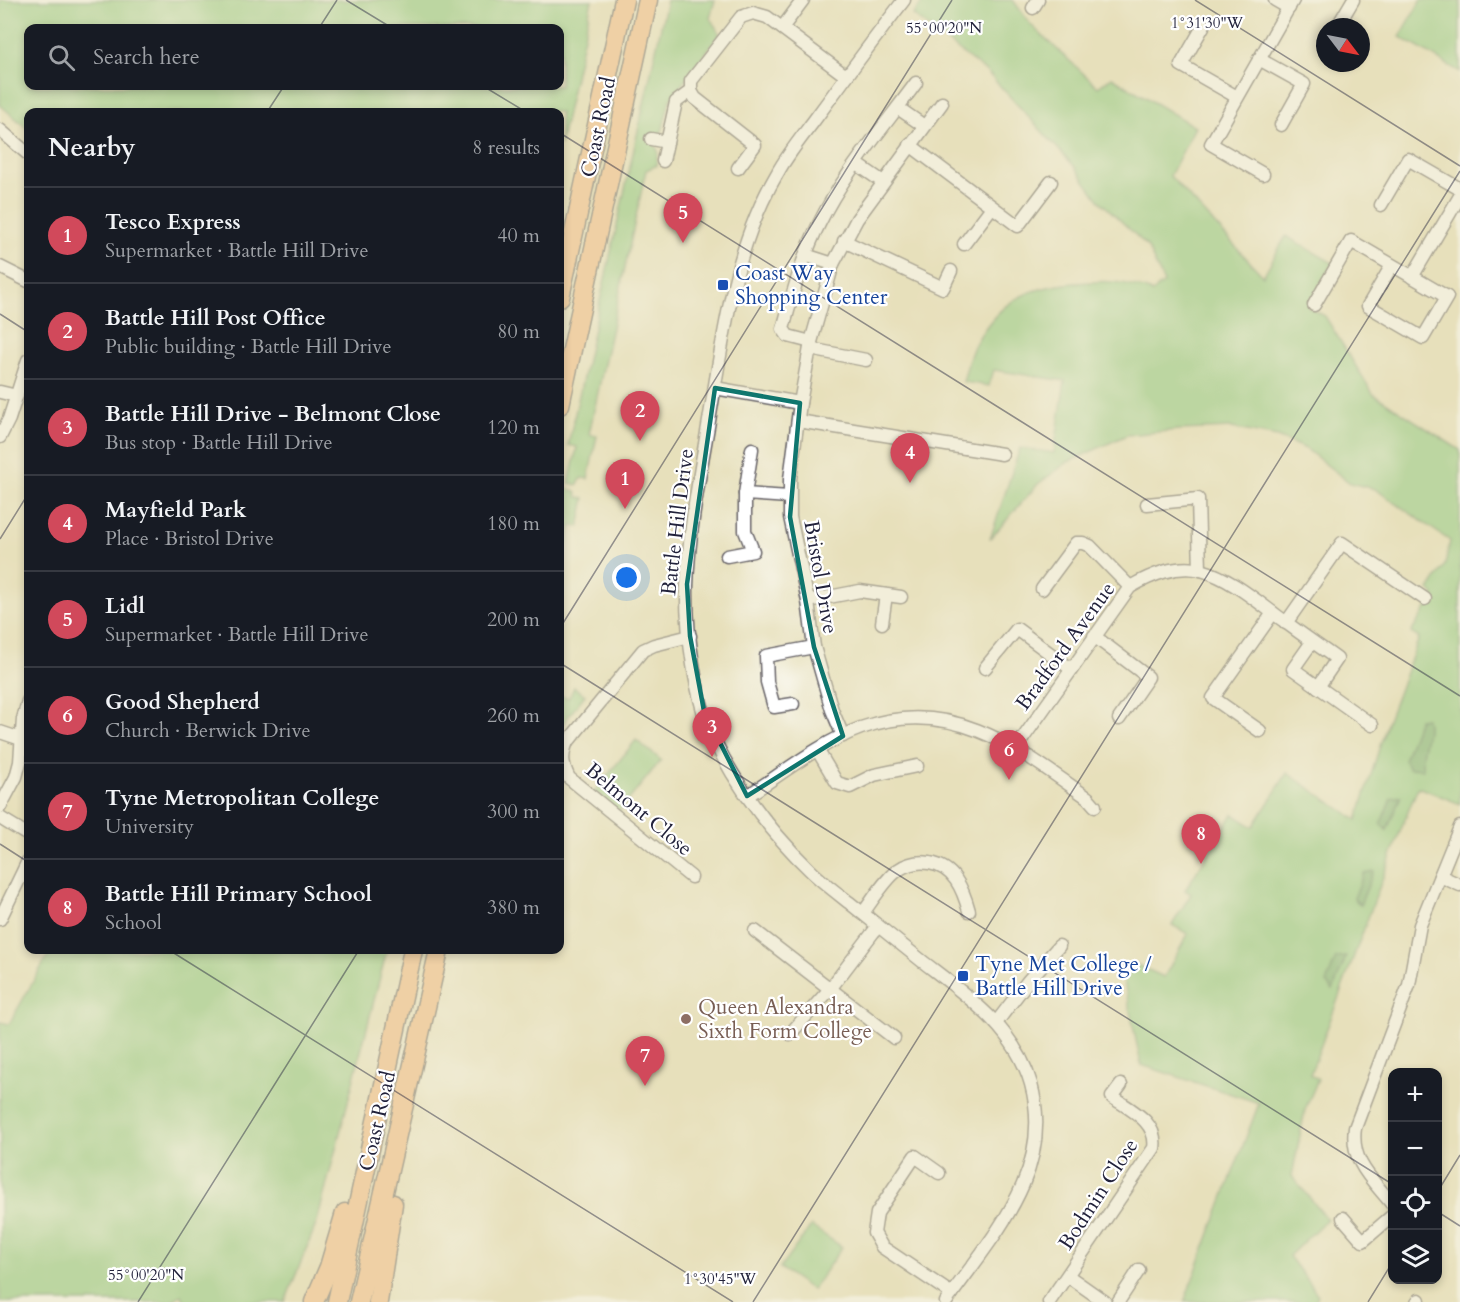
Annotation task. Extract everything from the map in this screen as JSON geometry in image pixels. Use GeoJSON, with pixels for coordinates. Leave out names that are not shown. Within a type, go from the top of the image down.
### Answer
{"type":"FeatureCollection","features":[{"type":"Feature","properties":{"kind":"highway","name":"Coast Road"},"geometry":{"type":"LineString","coordinates":[[564,279],[624,0]]}},
{"type":"Feature","properties":{"kind":"highway","name":"Coast Road"},"geometry":{"type":"LineString","coordinates":[[564,387],[648,0]]}},
{"type":"Feature","properties":{"kind":"highway"},"geometry":{"type":"LineString","coordinates":[[564,259],[591,156]]}},
{"type":"Feature","properties":{"kind":"highway","name":"Coast Road"},"geometry":{"type":"LineString","coordinates":[[337,1302],[412,954]]}},
{"type":"Feature","properties":{"kind":"highway","name":"Coast Road"},"geometry":{"type":"LineString","coordinates":[[359,1302],[438,954]]}},
{"type":"Feature","properties":{"kind":"highway"},"geometry":{"type":"LineString","coordinates":[[378,1302],[416,1051]]}},
{"type":"Feature","properties":{"kind":"highway"},"geometry":{"type":"LineString","coordinates":[[314,1302],[329,1267],[390,1056]]}},
{"type":"Feature","properties":{"kind":"street"},"geometry":{"type":"LineString","coordinates":[[782,28],[803,0]]}},
{"type":"Feature","properties":{"kind":"street","name":"Battle Hill Drive"},"geometry":{"type":"LineString","coordinates":[[904,0],[846,76],[778,172],[748,234],[729,302],[715,388],[688,558],[687,611],[704,711],[713,736],[747,796],[776,835],[813,873],[952,984],[996,1023],[1016,1050],[1028,1074],[1035,1109],[1035,1146],[1028,1176],[1015,1203],[949,1298]]}},
{"type":"Feature","properties":{"kind":"street"},"geometry":{"type":"LineString","coordinates":[[1263,174],[1210,144],[1291,4],[1275,0]]}},
{"type":"Feature","properties":{"kind":"street"},"geometry":{"type":"LineString","coordinates":[[1342,18],[1353,0]]}},
{"type":"Feature","properties":{"kind":"street"},"geometry":{"type":"LineString","coordinates":[[738,168],[755,145],[695,98],[691,91],[691,81],[741,17],[753,13],[767,17],[846,76]]}},
{"type":"Feature","properties":{"kind":"street"},"geometry":{"type":"LineString","coordinates":[[1204,25],[1181,65],[1237,97]]}},
{"type":"Feature","properties":{"kind":"street"},"geometry":{"type":"LineString","coordinates":[[1259,59],[1304,84],[1281,125]]}},
{"type":"Feature","properties":{"kind":"street"},"geometry":{"type":"LineString","coordinates":[[866,360],[811,345],[788,336],[783,329],[805,255],[819,223],[857,164],[916,84]]}},
{"type":"Feature","properties":{"kind":"street"},"geometry":{"type":"LineString","coordinates":[[663,161],[676,102],[691,91]]}},
{"type":"Feature","properties":{"kind":"street","name":"Bristol Drive"},"geometry":{"type":"LineString","coordinates":[[843,736],[832,710],[814,647],[808,601],[790,517],[789,497],[800,404],[811,345],[833,264],[844,241],[882,182],[942,103]]}},
{"type":"Feature","properties":{"kind":"street"},"geometry":{"type":"LineString","coordinates":[[898,108],[924,126]]}},
{"type":"Feature","properties":{"kind":"street"},"geometry":{"type":"LineString","coordinates":[[0,130],[24,151]]}},
{"type":"Feature","properties":{"kind":"street"},"geometry":{"type":"LineString","coordinates":[[651,139],[668,142]]}},
{"type":"Feature","properties":{"kind":"street"},"geometry":{"type":"LineString","coordinates":[[910,145],[1018,226],[1051,182]]}},
{"type":"Feature","properties":{"kind":"street"},"geometry":{"type":"LineString","coordinates":[[1382,205],[1408,159],[1460,189]]}},
{"type":"Feature","properties":{"kind":"street"},"geometry":{"type":"LineString","coordinates":[[857,164],[882,182]]}},
{"type":"Feature","properties":{"kind":"street"},"geometry":{"type":"LineString","coordinates":[[1412,277],[1460,196]]}},
{"type":"Feature","properties":{"kind":"street"},"geometry":{"type":"LineString","coordinates":[[964,244],[992,207]]}},
{"type":"Feature","properties":{"kind":"street"},"geometry":{"type":"LineString","coordinates":[[844,241],[943,288],[951,271]]}},
{"type":"Feature","properties":{"kind":"street"},"geometry":{"type":"LineString","coordinates":[[1314,305],[1352,241],[1447,297],[1423,338],[1368,306],[1392,265]]}},
{"type":"Feature","properties":{"kind":"street"},"geometry":{"type":"LineString","coordinates":[[805,255],[833,264]]}},
{"type":"Feature","properties":{"kind":"street"},"geometry":{"type":"LineString","coordinates":[[0,267],[24,279]]}},
{"type":"Feature","properties":{"kind":"street"},"geometry":{"type":"LineString","coordinates":[[0,437],[24,373]]}},
{"type":"Feature","properties":{"kind":"street"},"geometry":{"type":"LineString","coordinates":[[715,388],[800,404]]}},
{"type":"Feature","properties":{"kind":"street"},"geometry":{"type":"LineString","coordinates":[[0,393],[17,396]]}},
{"type":"Feature","properties":{"kind":"street"},"geometry":{"type":"LineString","coordinates":[[798,421],[1002,454]]}},
{"type":"Feature","properties":{"kind":"street"},"geometry":{"type":"LineString","coordinates":[[728,556],[753,550],[745,531],[745,494],[752,449]]}},
{"type":"Feature","properties":{"kind":"street"},"geometry":{"type":"LineString","coordinates":[[745,494],[789,497]]}},
{"type":"Feature","properties":{"kind":"street"},"geometry":{"type":"LineString","coordinates":[[1147,504],[1198,500],[1200,570]]}},
{"type":"Feature","properties":{"kind":"street"},"geometry":{"type":"LineString","coordinates":[[1042,589],[1076,543],[1090,546],[1130,587]]}},
{"type":"Feature","properties":{"kind":"street"},"geometry":{"type":"LineString","coordinates":[[1286,623],[1342,543],[1425,599]]}},
{"type":"Feature","properties":{"kind":"street","name":"Bradford Avenue"},"geometry":{"type":"LineString","coordinates":[[1016,748],[1130,587],[1146,578],[1171,570],[1200,570],[1241,590],[1337,659],[1318,687]]}},
{"type":"Feature","properties":{"kind":"street"},"geometry":{"type":"LineString","coordinates":[[808,601],[860,591],[901,597]]}},
{"type":"Feature","properties":{"kind":"street"},"geometry":{"type":"LineString","coordinates":[[882,623],[886,595]]}},
{"type":"Feature","properties":{"kind":"street"},"geometry":{"type":"LineString","coordinates":[[1260,731],[1212,698],[1273,613]]}},
{"type":"Feature","properties":{"kind":"street"},"geometry":{"type":"LineString","coordinates":[[985,668],[1017,629],[1071,669]]}},
{"type":"Feature","properties":{"kind":"street","name":"Belmont Close"},"geometry":{"type":"LineString","coordinates":[[564,749],[643,650],[690,636]]}},
{"type":"Feature","properties":{"kind":"street"},"geometry":{"type":"LineString","coordinates":[[1094,636],[1148,677],[1119,719]]}},
{"type":"Feature","properties":{"kind":"street"},"geometry":{"type":"LineString","coordinates":[[1312,642],[1293,669],[1372,725]]}},
{"type":"Feature","properties":{"kind":"street"},"geometry":{"type":"LineString","coordinates":[[793,704],[774,707],[767,682],[766,656],[814,647]]}},
{"type":"Feature","properties":{"kind":"street"},"geometry":{"type":"LineString","coordinates":[[0,807],[11,787],[20,762],[24,715]]}},
{"type":"Feature","properties":{"kind":"street"},"geometry":{"type":"LineString","coordinates":[[747,796],[843,736],[862,728],[897,720],[929,718],[982,731],[1016,748],[1088,798],[1095,806]]}},
{"type":"Feature","properties":{"kind":"street"},"geometry":{"type":"LineString","coordinates":[[0,732],[21,739]]}},
{"type":"Feature","properties":{"kind":"street"},"geometry":{"type":"LineString","coordinates":[[818,751],[837,783],[850,787],[874,775],[917,766]]}},
{"type":"Feature","properties":{"kind":"street","name":"Belmont Close"},"geometry":{"type":"LineString","coordinates":[[564,769],[569,778],[587,794],[691,878]]}},
{"type":"Feature","properties":{"kind":"street"},"geometry":{"type":"LineString","coordinates":[[0,818],[24,833]]}},
{"type":"Feature","properties":{"kind":"street"},"geometry":{"type":"LineString","coordinates":[[1388,1199],[1360,1163],[1354,1147],[1355,1128],[1409,985],[1420,925],[1460,827]]}},
{"type":"Feature","properties":{"kind":"street"},"geometry":{"type":"LineString","coordinates":[[863,913],[897,871],[910,863],[926,861],[943,868],[955,879],[964,895],[969,911]]}},
{"type":"Feature","properties":{"kind":"street"},"geometry":{"type":"LineString","coordinates":[[0,919],[24,869]]}},
{"type":"Feature","properties":{"kind":"street"},"geometry":{"type":"LineString","coordinates":[[1440,876],[1460,885]]}},
{"type":"Feature","properties":{"kind":"street"},"geometry":{"type":"LineString","coordinates":[[790,1034],[830,988],[878,926]]}},
{"type":"Feature","properties":{"kind":"street"},"geometry":{"type":"LineString","coordinates":[[755,931],[894,1038]]}},
{"type":"Feature","properties":{"kind":"street"},"geometry":{"type":"LineString","coordinates":[[996,1023],[1028,981],[1059,946]]}},
{"type":"Feature","properties":{"kind":"street","name":"Bodmin Close"},"geometry":{"type":"LineString","coordinates":[[1049,1302],[1154,1148],[1155,1141],[1150,1126],[1112,1097],[1120,1085]]}},
{"type":"Feature","properties":{"kind":"street"},"geometry":{"type":"LineString","coordinates":[[939,1173],[915,1156],[877,1213],[874,1233],[882,1247],[949,1298]]}},
{"type":"Feature","properties":{"kind":"street"},"geometry":{"type":"LineString","coordinates":[[1343,1218],[1363,1241],[1388,1219]]}},
{"type":"Feature","properties":{"kind":"street"},"geometry":{"type":"LineString","coordinates":[[1118,1302],[1139,1270]]}},
{"type":"Feature","properties":{"kind":"street"},"geometry":{"type":"LineString","coordinates":[[1068,1276],[1105,1302]]}},
{"type":"Feature","properties":{"kind":"highlighted area"},"geometry":{"type":"Polygon","coordinates":[[[715,388],[800,403],[790,517],[814,647],[843,736],[747,796],[704,711],[690,636],[687,584],[715,388]]]}},
{"type":"Feature","properties":{"kind":"green space"},"geometry":{"type":"Polygon","coordinates":[[[0,0],[592,0],[564,127],[564,108],[24,108],[24,126],[0,105],[0,0]]]}},
{"type":"Feature","properties":{"kind":"green space"},"geometry":{"type":"Polygon","coordinates":[[[667,0],[715,0],[710,18],[720,34],[670,100],[662,132],[656,135],[654,144],[658,151],[656,166],[646,170],[589,434],[597,436],[588,479],[582,478],[577,485],[569,483],[577,447],[568,445],[667,0]]]}},
{"type":"Feature","properties":{"kind":"green space"},"geometry":{"type":"Polygon","coordinates":[[[924,0],[1013,0],[1031,25],[1098,87],[1112,77],[1195,127],[1170,176],[1263,276],[1286,236],[1333,263],[1308,307],[1325,316],[1373,394],[1460,450],[1460,804],[1418,787],[1310,1075],[1318,1079],[1305,1110],[1292,1176],[1327,1219],[1289,1256],[1318,1295],[1315,1302],[1184,1302],[1259,1103],[1141,1065],[1123,977],[1135,964],[1164,977],[1188,934],[1172,925],[1191,894],[1185,890],[1233,814],[1253,827],[1287,773],[1357,820],[1388,720],[1419,638],[1411,633],[1434,595],[1429,590],[1445,565],[1450,541],[1375,489],[1350,483],[1306,449],[1277,437],[1232,428],[1127,435],[1068,462],[1038,484],[990,539],[1020,448],[1054,453],[1065,381],[994,370],[989,386],[963,382],[972,350],[983,331],[1004,308],[1028,293],[1042,288],[1106,281],[1132,285],[1152,292],[1164,283],[1147,246],[1099,200],[1075,167],[988,73],[913,15],[924,0]]]}},
{"type":"Feature","properties":{"kind":"green space"},"geometry":{"type":"Polygon","coordinates":[[[1421,0],[1460,0],[1460,72],[1400,37],[1421,0]]]}},
{"type":"Feature","properties":{"kind":"green space"},"geometry":{"type":"Polygon","coordinates":[[[564,488],[576,491],[578,497],[585,498],[579,527],[572,526],[564,555],[564,488]]]}},
{"type":"Feature","properties":{"kind":"green space"},"geometry":{"type":"Polygon","coordinates":[[[574,687],[585,695],[564,722],[564,697],[569,698],[574,687]]]}},
{"type":"Feature","properties":{"kind":"green space"},"geometry":{"type":"Polygon","coordinates":[[[1426,718],[1423,769],[1409,768],[1404,760],[1419,719],[1426,718]]]}},
{"type":"Feature","properties":{"kind":"green space"},"geometry":{"type":"Polygon","coordinates":[[[636,740],[661,760],[619,812],[594,792],[636,740]]]}},
{"type":"Feature","properties":{"kind":"green space"},"geometry":{"type":"Polygon","coordinates":[[[1401,796],[1387,830],[1381,823],[1391,798],[1401,796]]]}},
{"type":"Feature","properties":{"kind":"green space"},"geometry":{"type":"Polygon","coordinates":[[[1374,871],[1360,905],[1354,898],[1364,873],[1374,871]]]}},
{"type":"Feature","properties":{"kind":"green space"},"geometry":{"type":"Polygon","coordinates":[[[49,954],[386,954],[317,1222],[285,1302],[186,1302],[181,1295],[170,1302],[0,1302],[0,1022],[9,1024],[49,954]]]}},
{"type":"Feature","properties":{"kind":"green space"},"geometry":{"type":"Polygon","coordinates":[[[1346,957],[1333,990],[1326,983],[1336,958],[1346,957]]]}},
{"type":"Feature","properties":{"kind":"green space"},"geometry":{"type":"Polygon","coordinates":[[[811,1226],[842,1247],[812,1290],[780,1268],[811,1226]]]}},
{"type":"Feature","properties":{"kind":"place","name":"Lidl"},"geometry":{"type":"Point","coordinates":[683,243]}},
{"type":"Feature","properties":{"kind":"place","name":"Coast Way Shopping Center"},"geometry":{"type":"Point","coordinates":[723,285]}},
{"type":"Feature","properties":{"kind":"place","name":"Battle Hill Post Office"},"geometry":{"type":"Point","coordinates":[640,441]}},
{"type":"Feature","properties":{"kind":"place","name":"Mayfield Park"},"geometry":{"type":"Point","coordinates":[910,483]}},
{"type":"Feature","properties":{"kind":"place","name":"Tesco Express"},"geometry":{"type":"Point","coordinates":[625,509]}},
{"type":"Feature","properties":{"kind":"place","name":"Battle Hill Drive - Belmont Close"},"geometry":{"type":"Point","coordinates":[712,757]}},
{"type":"Feature","properties":{"kind":"place","name":"Good Shepherd"},"geometry":{"type":"Point","coordinates":[1009,780]}},
{"type":"Feature","properties":{"kind":"place","name":"Battle Hill Primary School"},"geometry":{"type":"Point","coordinates":[1201,864]}},
{"type":"Feature","properties":{"kind":"place","name":"Tyne Met College / Battle Hill Drive"},"geometry":{"type":"Point","coordinates":[963,976]}},
{"type":"Feature","properties":{"kind":"place","name":"Queen Alexandra Sixth Form College"},"geometry":{"type":"Point","coordinates":[686,1019]}},
{"type":"Feature","properties":{"kind":"place","name":"Tyne Metropolitan College"},"geometry":{"type":"Point","coordinates":[645,1086]}}]}
